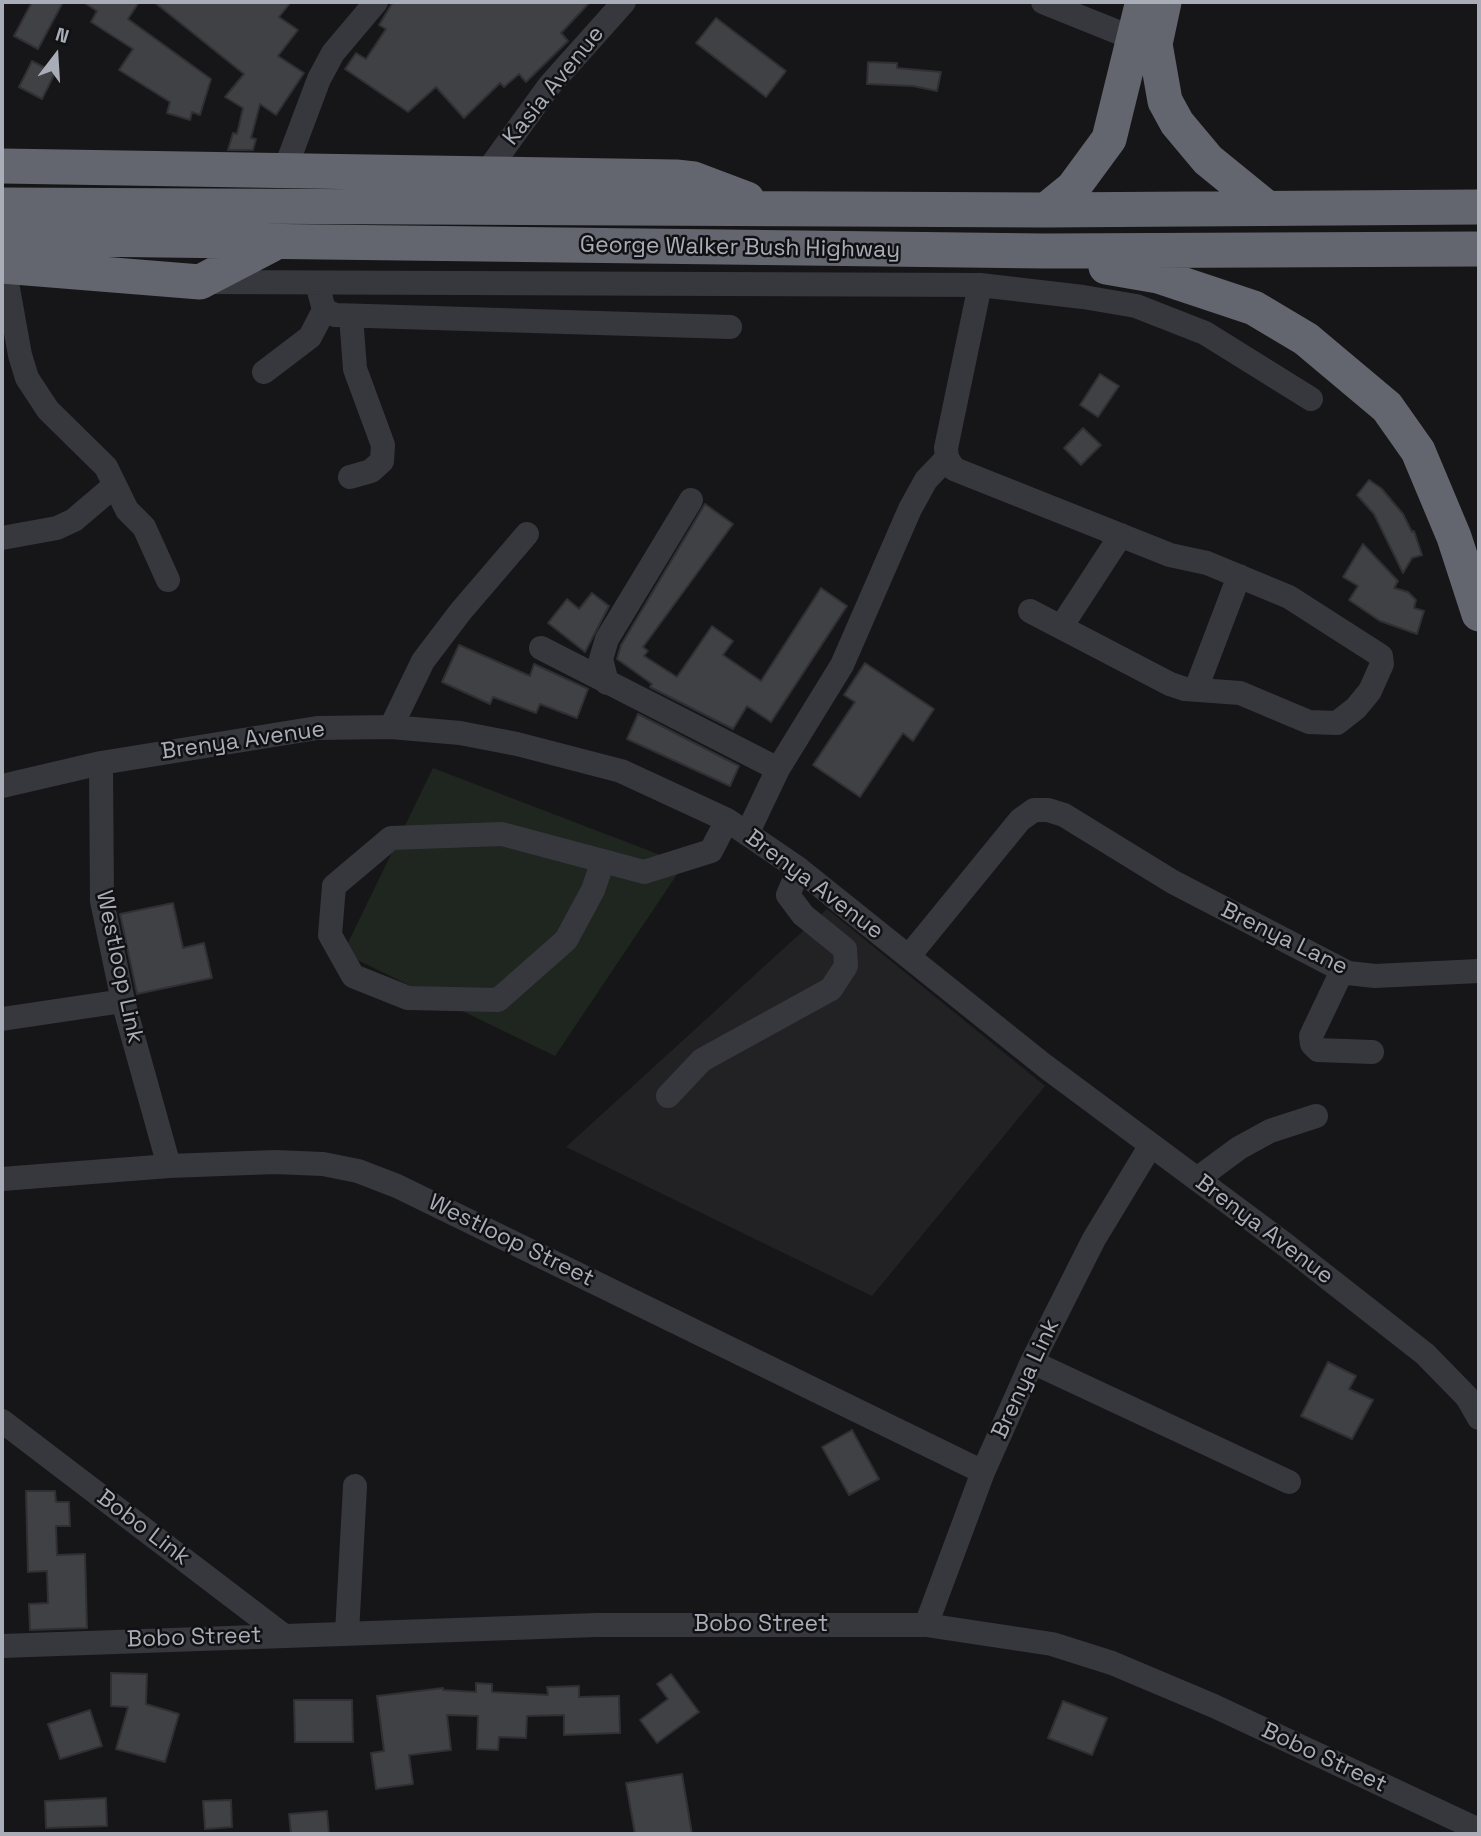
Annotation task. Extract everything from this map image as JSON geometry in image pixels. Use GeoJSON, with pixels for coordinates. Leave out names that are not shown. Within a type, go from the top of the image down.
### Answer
{"type":"FeatureCollection","features":[{"type":"Feature","properties":{"kind":"highway"},"geometry":{"type":"LineString","coordinates":[[1046,211],[1073,188],[1108,139],[1143,2]]}},
{"type":"Feature","properties":{"kind":"highway"},"geometry":{"type":"LineString","coordinates":[[1164,2],[1155,44],[1165,101],[1177,123],[1208,160],[1267,208]]}},
{"type":"Feature","properties":{"kind":"highway"},"geometry":{"type":"LineString","coordinates":[[2,166],[676,177],[694,179],[770,208]]}},
{"type":"Feature","properties":{"kind":"highway","name":"George Walker Bush Highway"},"geometry":{"type":"LineString","coordinates":[[2,205],[1046,211],[1479,207]]}},
{"type":"Feature","properties":{"kind":"highway"},"geometry":{"type":"LineString","coordinates":[[2,256],[200,282],[274,243]]}},
{"type":"Feature","properties":{"kind":"highway","name":"George Walker Bush Highway"},"geometry":{"type":"LineString","coordinates":[[2,256],[274,243],[1045,251],[1479,249]]}},
{"type":"Feature","properties":{"kind":"highway"},"geometry":{"type":"LineString","coordinates":[[1045,251],[1158,276],[1216,293],[1254,308],[1306,340],[1387,407],[1418,451],[1454,537],[1479,614]]}},
{"type":"Feature","properties":{"kind":"street"},"geometry":{"type":"LineString","coordinates":[[284,172],[319,79],[334,53],[376,2]]}},
{"type":"Feature","properties":{"kind":"street","name":"Kasia Avenue"},"geometry":{"type":"LineString","coordinates":[[486,173],[549,86],[624,2]]}},
{"type":"Feature","properties":{"kind":"street"},"geometry":{"type":"LineString","coordinates":[[1043,2],[1135,39]]}},
{"type":"Feature","properties":{"kind":"street"},"geometry":{"type":"LineString","coordinates":[[2,256],[20,355],[27,378],[48,410],[106,467],[127,510],[144,527],[168,580]]}},
{"type":"Feature","properties":{"kind":"street"},"geometry":{"type":"LineString","coordinates":[[200,282],[980,285],[1136,306],[1205,333],[1311,399]]}},
{"type":"Feature","properties":{"kind":"street"},"geometry":{"type":"LineString","coordinates":[[264,372],[310,337],[324,310],[317,283]]}},
{"type":"Feature","properties":{"kind":"street"},"geometry":{"type":"LineString","coordinates":[[663,285],[667,325]]}},
{"type":"Feature","properties":{"kind":"street"},"geometry":{"type":"LineString","coordinates":[[980,285],[946,448],[947,458],[954,469],[1289,597],[1381,656],[1382,664],[1370,691],[1356,708],[1337,723],[1309,722],[1240,693],[1170,684],[1031,611]]}},
{"type":"Feature","properties":{"kind":"street"},"geometry":{"type":"LineString","coordinates":[[324,310],[335,315],[351,316],[730,327]]}},
{"type":"Feature","properties":{"kind":"street"},"geometry":{"type":"LineString","coordinates":[[350,477],[371,471],[382,461],[383,445],[355,369],[351,316]]}},
{"type":"Feature","properties":{"kind":"street"},"geometry":{"type":"LineString","coordinates":[[603,861],[593,890],[566,940],[498,1000],[408,998],[353,976],[330,935],[334,886],[391,838],[502,834],[645,872],[710,851],[737,827],[778,769],[842,665],[909,509],[926,480],[947,458]]}},
{"type":"Feature","properties":{"kind":"street"},"geometry":{"type":"LineString","coordinates":[[2,538],[57,528],[74,520],[114,486]]}},
{"type":"Feature","properties":{"kind":"street"},"geometry":{"type":"LineString","coordinates":[[607,683],[601,659],[607,639],[691,500]]}},
{"type":"Feature","properties":{"kind":"street"},"geometry":{"type":"LineString","coordinates":[[391,727],[411,683],[437,641],[527,534]]}},
{"type":"Feature","properties":{"kind":"street"},"geometry":{"type":"LineString","coordinates":[[1061,627],[1121,535]]}},
{"type":"Feature","properties":{"kind":"street"},"geometry":{"type":"LineString","coordinates":[[1196,689],[1239,576]]}},
{"type":"Feature","properties":{"kind":"street"},"geometry":{"type":"LineString","coordinates":[[541,649],[778,769]]}},
{"type":"Feature","properties":{"kind":"street","name":"Brenya Avenue"},"geometry":{"type":"LineString","coordinates":[[2,786],[101,763],[317,727],[391,727],[460,733],[577,758],[621,772],[737,827],[799,869],[1045,1066],[1198,1179],[1425,1354],[1467,1397],[1479,1418]]}},
{"type":"Feature","properties":{"kind":"street","name":"Westloop Link"},"geometry":{"type":"LineString","coordinates":[[101,763],[100,875],[123,1000],[169,1166]]}},
{"type":"Feature","properties":{"kind":"street","name":"Brenya Lane"},"geometry":{"type":"LineString","coordinates":[[909,956],[1020,820],[1034,810],[1048,810],[1064,815],[1141,863],[1342,971],[1375,976],[1479,971]]}},
{"type":"Feature","properties":{"kind":"street"},"geometry":{"type":"LineString","coordinates":[[668,1096],[702,1060],[831,989],[846,966],[845,949],[803,915],[788,895],[799,869]]}},
{"type":"Feature","properties":{"kind":"street"},"geometry":{"type":"LineString","coordinates":[[1342,971],[1311,1036],[1312,1044],[1318,1050],[1372,1052]]}},
{"type":"Feature","properties":{"kind":"street"},"geometry":{"type":"LineString","coordinates":[[2,1019],[123,1000]]}},
{"type":"Feature","properties":{"kind":"street"},"geometry":{"type":"LineString","coordinates":[[1198,1179],[1239,1148],[1270,1131],[1316,1116]]}},
{"type":"Feature","properties":{"kind":"street","name":"Brenya Link"},"geometry":{"type":"LineString","coordinates":[[926,1625],[983,1472],[1032,1362],[1094,1239],[1152,1145]]}},
{"type":"Feature","properties":{"kind":"street","name":"Westloop Street"},"geometry":{"type":"LineString","coordinates":[[2,1179],[169,1166],[275,1162],[323,1164],[358,1171],[410,1192],[983,1472]]}},
{"type":"Feature","properties":{"kind":"street"},"geometry":{"type":"LineString","coordinates":[[1032,1362],[1289,1482]]}},
{"type":"Feature","properties":{"kind":"street","name":"Bobo Link"},"geometry":{"type":"LineString","coordinates":[[2,1420],[284,1635]]}},
{"type":"Feature","properties":{"kind":"street"},"geometry":{"type":"LineString","coordinates":[[347,1633],[355,1486]]}},
{"type":"Feature","properties":{"kind":"street","name":"Bobo Street"},"geometry":{"type":"LineString","coordinates":[[2,1646],[597,1625],[926,1625],[1052,1644],[1112,1663],[1213,1706],[1479,1830]]}},
{"type":"Feature","properties":{"kind":"shaded area"},"geometry":{"type":"Polygon","coordinates":[[[433,768],[684,864],[555,1056],[343,953],[433,768]]]}},
{"type":"Feature","properties":{"kind":"shaded area"},"geometry":{"type":"Polygon","coordinates":[[[827,909],[1045,1086],[872,1296],[566,1147],[827,909]]]}},
{"type":"Feature","properties":{"kind":"building"},"geometry":{"type":"Polygon","coordinates":[[[32,2],[63,2],[38,49],[14,36],[32,2]]]}},
{"type":"Feature","properties":{"kind":"building"},"geometry":{"type":"Polygon","coordinates":[[[83,2],[139,2],[128,19],[211,79],[200,115],[192,112],[190,120],[167,113],[170,102],[119,70],[133,49],[91,22],[97,11],[83,2]]]}},
{"type":"Feature","properties":{"kind":"building"},"geometry":{"type":"Polygon","coordinates":[[[154,2],[291,2],[279,17],[298,30],[278,56],[304,73],[276,115],[260,104],[251,138],[256,139],[253,150],[228,150],[233,133],[237,134],[243,108],[225,97],[244,74],[154,2]]]}},
{"type":"Feature","properties":{"kind":"building"},"geometry":{"type":"Polygon","coordinates":[[[393,2],[590,2],[561,33],[568,41],[526,82],[519,74],[504,87],[500,83],[464,118],[436,87],[408,112],[345,69],[356,53],[366,59],[386,29],[379,25],[393,2]]]}},
{"type":"Feature","properties":{"kind":"building"},"geometry":{"type":"Polygon","coordinates":[[[716,18],[786,71],[766,97],[696,43],[716,18]]]}},
{"type":"Feature","properties":{"kind":"building"},"geometry":{"type":"Polygon","coordinates":[[[32,61],[55,73],[42,99],[19,87],[32,61]]]}},
{"type":"Feature","properties":{"kind":"building"},"geometry":{"type":"Polygon","coordinates":[[[868,62],[897,63],[897,68],[941,72],[937,91],[913,86],[867,84],[868,62]]]}},
{"type":"Feature","properties":{"kind":"building"},"geometry":{"type":"Polygon","coordinates":[[[1100,374],[1119,386],[1098,417],[1080,405],[1100,374]]]}},
{"type":"Feature","properties":{"kind":"building"},"geometry":{"type":"Polygon","coordinates":[[[1083,428],[1101,445],[1081,465],[1064,448],[1083,428]]]}},
{"type":"Feature","properties":{"kind":"building"},"geometry":{"type":"Polygon","coordinates":[[[1369,480],[1381,488],[1403,514],[1412,532],[1414,531],[1422,555],[1412,558],[1403,573],[1374,514],[1357,495],[1369,480]]]}},
{"type":"Feature","properties":{"kind":"building"},"geometry":{"type":"Polygon","coordinates":[[[705,504],[733,524],[643,647],[648,651],[644,656],[677,677],[712,626],[733,641],[723,655],[761,681],[821,588],[847,606],[771,722],[747,706],[733,729],[650,687],[652,684],[617,659],[621,645],[705,504]]]}},
{"type":"Feature","properties":{"kind":"building"},"geometry":{"type":"Polygon","coordinates":[[[1363,544],[1398,581],[1394,588],[1408,592],[1416,600],[1414,608],[1424,611],[1417,634],[1380,621],[1349,600],[1358,586],[1343,577],[1363,544]]]}},
{"type":"Feature","properties":{"kind":"building"},"geometry":{"type":"Polygon","coordinates":[[[592,593],[609,606],[585,652],[548,623],[567,599],[579,609],[592,593]]]}},
{"type":"Feature","properties":{"kind":"building"},"geometry":{"type":"Polygon","coordinates":[[[459,645],[530,676],[534,664],[588,689],[577,718],[540,704],[536,713],[493,697],[490,704],[442,682],[459,645]]]}},
{"type":"Feature","properties":{"kind":"building"},"geometry":{"type":"Polygon","coordinates":[[[865,663],[934,709],[913,741],[903,733],[860,797],[813,765],[855,702],[844,695],[865,663]]]}},
{"type":"Feature","properties":{"kind":"building"},"geometry":{"type":"Polygon","coordinates":[[[638,714],[739,766],[730,786],[627,739],[638,714]]]}},
{"type":"Feature","properties":{"kind":"building"},"geometry":{"type":"Polygon","coordinates":[[[173,903],[183,948],[204,943],[212,978],[137,994],[120,914],[173,903]]]}},
{"type":"Feature","properties":{"kind":"building"},"geometry":{"type":"Polygon","coordinates":[[[1328,1362],[1356,1376],[1349,1389],[1373,1400],[1352,1439],[1301,1416],[1328,1362]]]}},
{"type":"Feature","properties":{"kind":"building"},"geometry":{"type":"Polygon","coordinates":[[[852,1430],[879,1479],[849,1495],[822,1447],[852,1430]]]}},
{"type":"Feature","properties":{"kind":"building"},"geometry":{"type":"Polygon","coordinates":[[[26,1491],[55,1491],[56,1502],[69,1502],[70,1526],[56,1526],[57,1555],[85,1554],[87,1628],[30,1630],[29,1604],[48,1603],[47,1571],[28,1572],[26,1491]]]}},
{"type":"Feature","properties":{"kind":"building"},"geometry":{"type":"Polygon","coordinates":[[[111,1673],[147,1674],[146,1704],[179,1714],[165,1762],[116,1749],[128,1707],[111,1706],[111,1673]]]}},
{"type":"Feature","properties":{"kind":"building"},"geometry":{"type":"Polygon","coordinates":[[[671,1674],[699,1712],[657,1743],[640,1720],[668,1699],[657,1684],[671,1674]]]}},
{"type":"Feature","properties":{"kind":"building"},"geometry":{"type":"Polygon","coordinates":[[[476,1683],[492,1684],[492,1692],[548,1695],[547,1687],[579,1686],[579,1697],[619,1696],[620,1733],[564,1735],[564,1715],[527,1716],[526,1738],[499,1737],[498,1750],[477,1749],[478,1716],[447,1715],[451,1750],[409,1755],[413,1784],[376,1789],[371,1753],[384,1751],[377,1696],[443,1688],[476,1692],[476,1683]]]}},
{"type":"Feature","properties":{"kind":"building"},"geometry":{"type":"Polygon","coordinates":[[[294,1700],[352,1700],[353,1742],[295,1742],[294,1700]]]}},
{"type":"Feature","properties":{"kind":"building"},"geometry":{"type":"Polygon","coordinates":[[[1063,1701],[1107,1718],[1092,1755],[1048,1738],[1063,1701]]]}},
{"type":"Feature","properties":{"kind":"building"},"geometry":{"type":"Polygon","coordinates":[[[90,1710],[102,1746],[60,1759],[48,1724],[90,1710]]]}},
{"type":"Feature","properties":{"kind":"building"},"geometry":{"type":"Polygon","coordinates":[[[682,1774],[692,1834],[635,1834],[626,1783],[682,1774]]]}},
{"type":"Feature","properties":{"kind":"building"},"geometry":{"type":"Polygon","coordinates":[[[106,1798],[107,1826],[46,1828],[45,1801],[106,1798]]]}},
{"type":"Feature","properties":{"kind":"building"},"geometry":{"type":"Polygon","coordinates":[[[231,1800],[232,1827],[205,1829],[203,1801],[231,1800]]]}},
{"type":"Feature","properties":{"kind":"building"},"geometry":{"type":"Polygon","coordinates":[[[327,1811],[329,1834],[291,1834],[289,1814],[327,1811]]]}}]}
